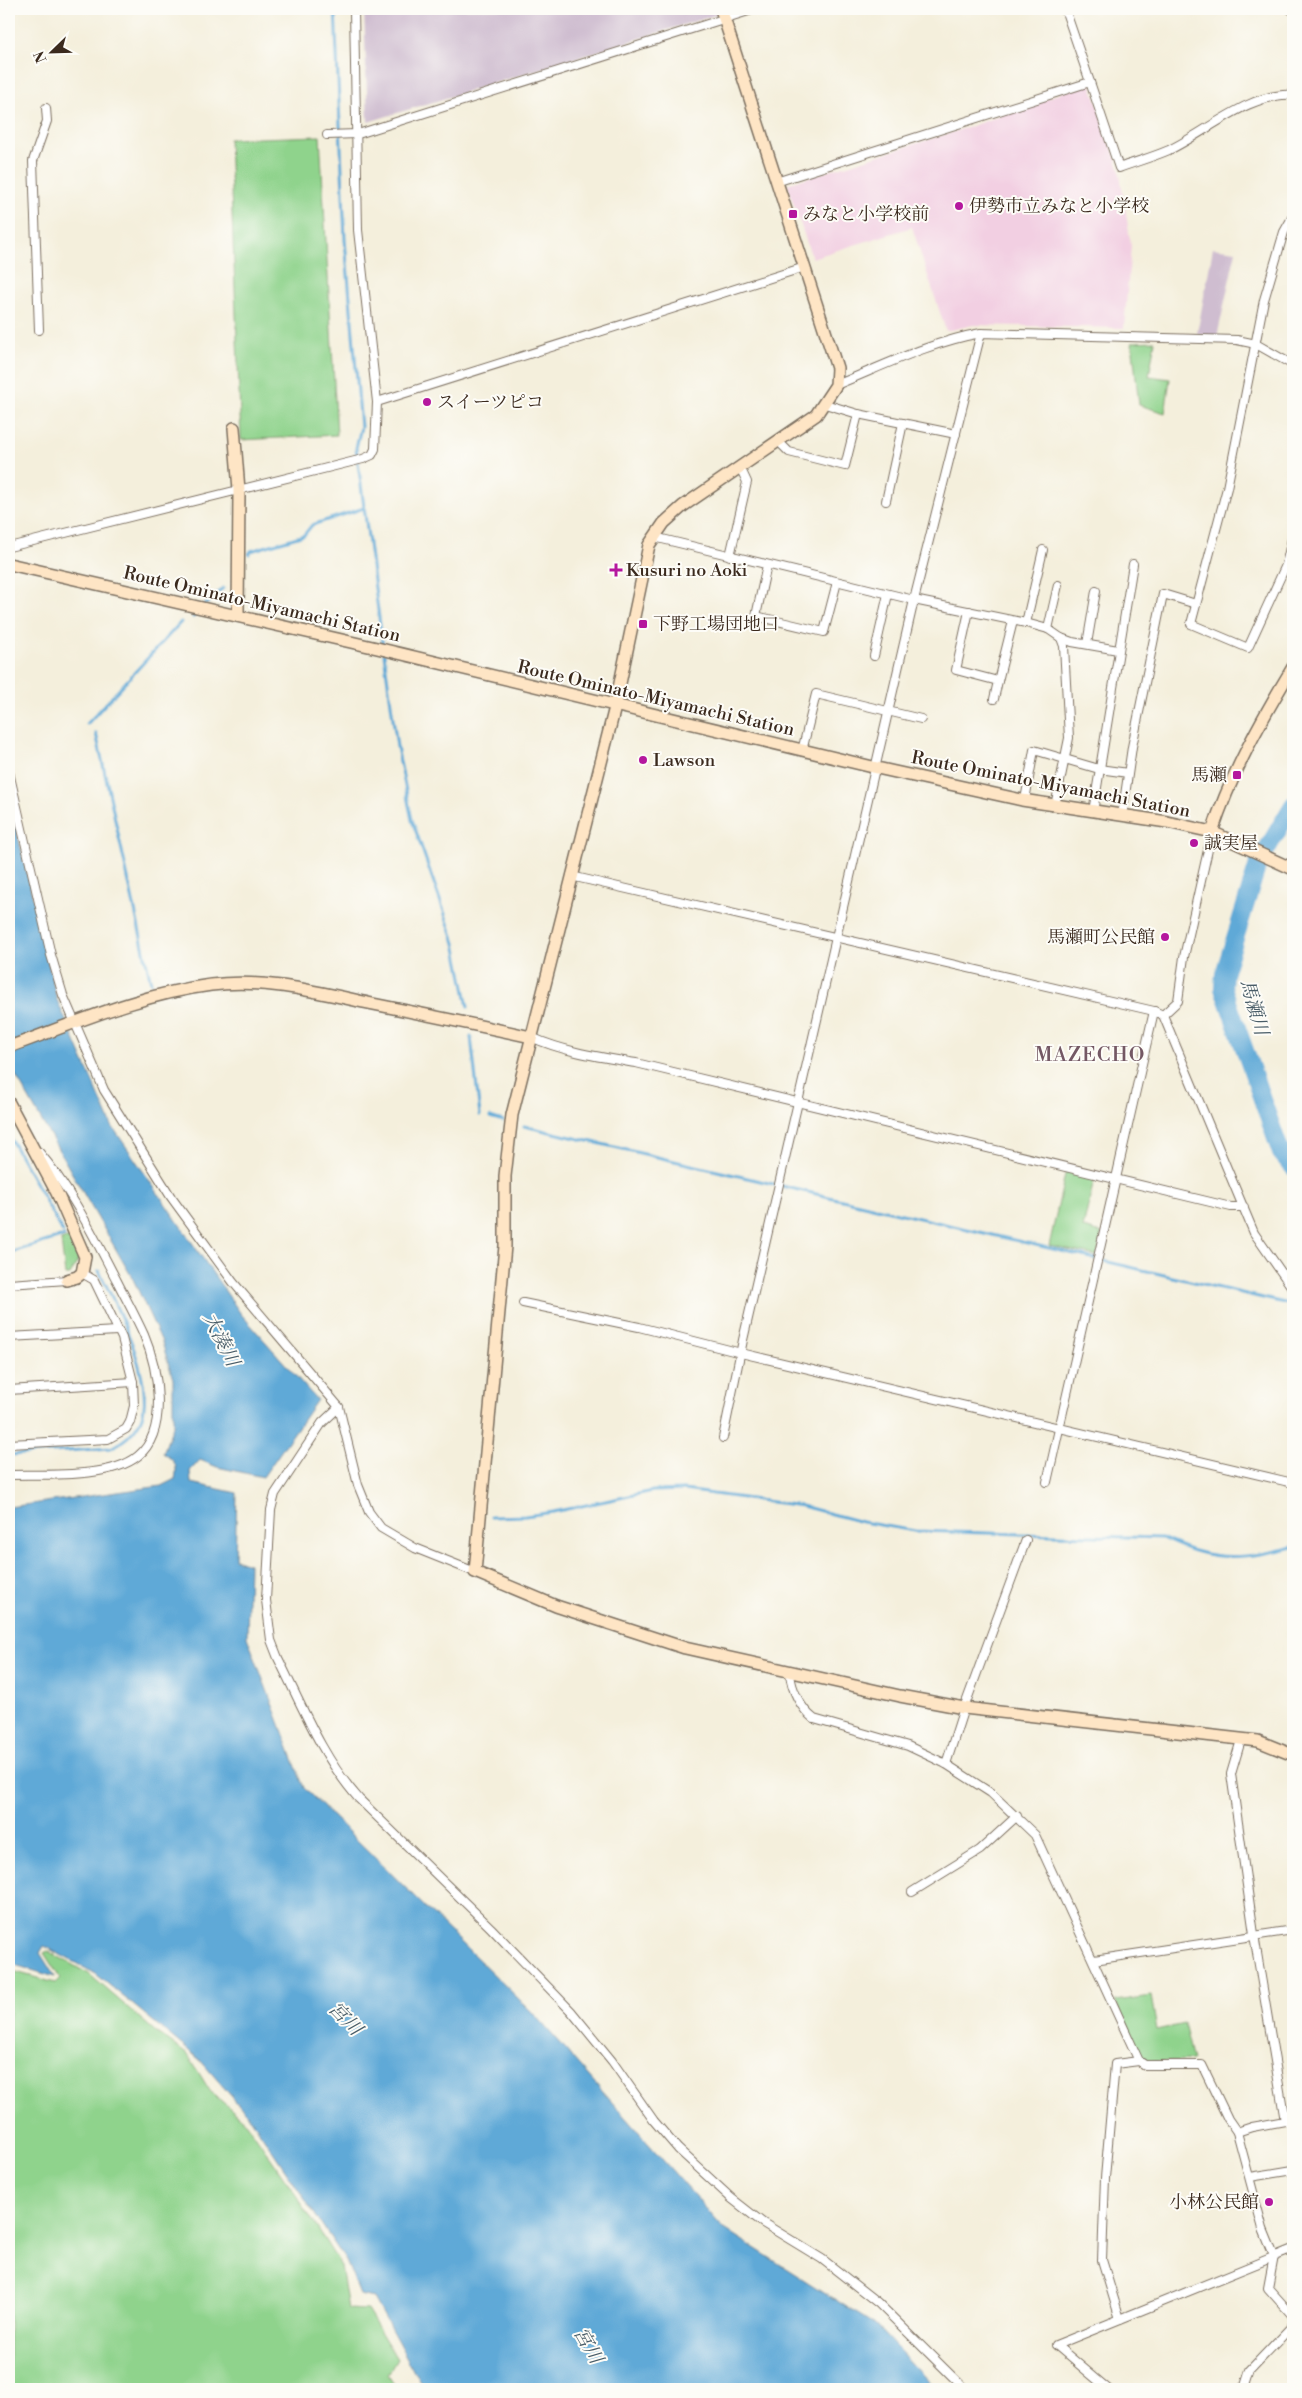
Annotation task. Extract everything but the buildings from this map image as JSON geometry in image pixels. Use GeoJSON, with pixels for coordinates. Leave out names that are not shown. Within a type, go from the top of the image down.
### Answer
{"type":"FeatureCollection","features":[{"type":"Feature","properties":{"kind":"street"},"geometry":{"type":"LineString","coordinates":[[9,546],[363,459],[372,455],[375,449],[377,402],[358,230],[358,134],[354,9]]}},
{"type":"Feature","properties":{"kind":"street"},"geometry":{"type":"LineString","coordinates":[[327,135],[358,134],[723,14],[755,9]]}},
{"type":"Feature","properties":{"kind":"street"},"geometry":{"type":"LineString","coordinates":[[1065,9],[1119,168],[1169,150],[1263,99],[1280,94],[1293,95]]}},
{"type":"Feature","properties":{"kind":"street"},"geometry":{"type":"LineString","coordinates":[[476,1572],[504,1246],[507,1146],[512,1115],[615,706],[647,554],[654,538],[664,523],[683,506],[816,415],[836,386],[837,368],[723,14]]}},
{"type":"Feature","properties":{"kind":"street"},"geometry":{"type":"LineString","coordinates":[[776,182],[1090,82]]}},
{"type":"Feature","properties":{"kind":"street"},"geometry":{"type":"LineString","coordinates":[[38,330],[33,161],[47,121],[46,108]]}},
{"type":"Feature","properties":{"kind":"street"},"geometry":{"type":"LineString","coordinates":[[1293,216],[1284,232],[1264,300],[1226,488],[1191,624],[1248,648],[1286,565],[1293,534]]}},
{"type":"Feature","properties":{"kind":"street"},"geometry":{"type":"LineString","coordinates":[[377,402],[805,267]]}},
{"type":"Feature","properties":{"kind":"street"},"geometry":{"type":"LineString","coordinates":[[836,386],[932,346],[958,337],[981,333],[1237,340],[1256,344],[1293,365]]}},
{"type":"Feature","properties":{"kind":"street"},"geometry":{"type":"LineString","coordinates":[[723,1438],[742,1353],[743,1340],[877,768],[914,600],[981,333]]}},
{"type":"Feature","properties":{"kind":"street"},"geometry":{"type":"LineString","coordinates":[[825,404],[858,414],[956,434]]}},
{"type":"Feature","properties":{"kind":"street"},"geometry":{"type":"LineString","coordinates":[[778,441],[788,452],[845,466],[858,414]]}},
{"type":"Feature","properties":{"kind":"street"},"geometry":{"type":"LineString","coordinates":[[886,500],[903,423]]}},
{"type":"Feature","properties":{"kind":"street"},"geometry":{"type":"LineString","coordinates":[[234,428],[239,490],[238,616]]}},
{"type":"Feature","properties":{"kind":"street"},"geometry":{"type":"LineString","coordinates":[[730,556],[748,482],[740,467]]}},
{"type":"Feature","properties":{"kind":"street"},"geometry":{"type":"LineString","coordinates":[[654,538],[914,600],[1013,622],[1026,623],[1048,629],[1061,638],[1072,642],[1118,650]]}},
{"type":"Feature","properties":{"kind":"street"},"geometry":{"type":"LineString","coordinates":[[1026,623],[1043,550]]}},
{"type":"Feature","properties":{"kind":"street","name":"Route Ominato-Miyamachi Station"},"geometry":{"type":"LineString","coordinates":[[9,564],[377,648],[877,768],[1056,806],[1167,822],[1212,832],[1293,869]]}},
{"type":"Feature","properties":{"kind":"street"},"geometry":{"type":"LineString","coordinates":[[1093,812],[1133,564]]}},
{"type":"Feature","properties":{"kind":"street"},"geometry":{"type":"LineString","coordinates":[[767,565],[756,616],[824,632],[837,582]]}},
{"type":"Feature","properties":{"kind":"street"},"geometry":{"type":"LineString","coordinates":[[1048,629],[1058,585]]}},
{"type":"Feature","properties":{"kind":"street"},"geometry":{"type":"LineString","coordinates":[[1087,644],[1096,591]]}},
{"type":"Feature","properties":{"kind":"street"},"geometry":{"type":"LineString","coordinates":[[874,656],[888,594]]}},
{"type":"Feature","properties":{"kind":"street"},"geometry":{"type":"LineString","coordinates":[[1122,816],[1128,773],[1163,594],[1196,604]]}},
{"type":"Feature","properties":{"kind":"street"},"geometry":{"type":"LineString","coordinates":[[969,611],[956,670],[998,681]]}},
{"type":"Feature","properties":{"kind":"street"},"geometry":{"type":"LineString","coordinates":[[994,699],[1013,622]]}},
{"type":"Feature","properties":{"kind":"street"},"geometry":{"type":"LineString","coordinates":[[1056,806],[1069,738],[1064,646],[1061,638]]}},
{"type":"Feature","properties":{"kind":"street"},"geometry":{"type":"LineString","coordinates":[[1162,1015],[1178,1001],[1184,958],[1212,832],[1224,795],[1266,713],[1293,667]]}},
{"type":"Feature","properties":{"kind":"street"},"geometry":{"type":"LineString","coordinates":[[802,751],[816,694],[921,719]]}},
{"type":"Feature","properties":{"kind":"street"},"geometry":{"type":"LineString","coordinates":[[1025,800],[1034,750],[1099,769],[1128,773]]}},
{"type":"Feature","properties":{"kind":"street"},"geometry":{"type":"LineString","coordinates":[[9,772],[51,955],[74,1023],[104,1090],[171,1197],[233,1282],[339,1407],[358,1485],[368,1512],[381,1528],[415,1548],[556,1606],[685,1648],[964,1708],[1258,1741],[1293,1755]]}},
{"type":"Feature","properties":{"kind":"street"},"geometry":{"type":"LineString","coordinates":[[572,876],[837,936],[1154,1011],[1162,1015],[1254,1233],[1293,1289]]}},
{"type":"Feature","properties":{"kind":"street"},"geometry":{"type":"LineString","coordinates":[[9,1047],[168,991],[213,984],[274,985],[317,992],[532,1037],[547,1044],[592,1056],[636,1064],[1231,1207],[1244,1207]]}},
{"type":"Feature","properties":{"kind":"street"},"geometry":{"type":"LineString","coordinates":[[1047,1482],[1154,1011]]}},
{"type":"Feature","properties":{"kind":"street"},"geometry":{"type":"LineString","coordinates":[[9,1103],[57,1193],[85,1257],[82,1273],[78,1277],[67,1280],[9,1284]]}},
{"type":"Feature","properties":{"kind":"street"},"geometry":{"type":"LineString","coordinates":[[9,1475],[100,1471],[126,1463],[146,1449],[153,1438],[158,1405],[144,1336],[99,1246],[59,1178],[30,1141]]}},
{"type":"Feature","properties":{"kind":"street"},"geometry":{"type":"LineString","coordinates":[[9,1444],[108,1438],[120,1433],[130,1422],[134,1406],[132,1382],[122,1338],[94,1280],[82,1273]]}},
{"type":"Feature","properties":{"kind":"street"},"geometry":{"type":"LineString","coordinates":[[524,1303],[639,1326],[742,1353],[1293,1483]]}},
{"type":"Feature","properties":{"kind":"street"},"geometry":{"type":"LineString","coordinates":[[9,1337],[118,1331]]}},
{"type":"Feature","properties":{"kind":"street"},"geometry":{"type":"LineString","coordinates":[[9,1390],[132,1382]]}},
{"type":"Feature","properties":{"kind":"street"},"geometry":{"type":"LineString","coordinates":[[339,1407],[322,1424],[275,1494],[271,1510],[266,1600],[271,1640],[278,1658],[340,1778],[498,1935],[571,2011],[612,2061],[654,2121],[678,2149],[750,2213],[822,2259],[878,2303],[965,2389]]}},
{"type":"Feature","properties":{"kind":"street"},"geometry":{"type":"LineString","coordinates":[[946,1764],[964,1708],[1026,1540]]}},
{"type":"Feature","properties":{"kind":"street"},"geometry":{"type":"LineString","coordinates":[[790,1672],[791,1681],[806,1713],[814,1719],[908,1746],[946,1764],[991,1793],[1036,1835],[1094,1960],[1109,2000],[1139,2061],[1145,2065],[1202,2065],[1228,2119],[1237,2132],[1263,2229],[1274,2256],[1268,2288],[1293,2316]]}},
{"type":"Feature","properties":{"kind":"street"},"geometry":{"type":"LineString","coordinates":[[1237,2132],[1252,2127],[1285,2121],[1231,1774],[1241,1740]]}},
{"type":"Feature","properties":{"kind":"street"},"geometry":{"type":"LineString","coordinates":[[912,1892],[980,1850],[1017,1816]]}},
{"type":"Feature","properties":{"kind":"street"},"geometry":{"type":"LineString","coordinates":[[1094,1960],[1293,1930]]}},
{"type":"Feature","properties":{"kind":"street"},"geometry":{"type":"LineString","coordinates":[[1120,2319],[1102,2260],[1106,2166],[1115,2064],[1139,2061]]}},
{"type":"Feature","properties":{"kind":"street"},"geometry":{"type":"LineString","coordinates":[[1250,2177],[1293,2170]]}},
{"type":"Feature","properties":{"kind":"street"},"geometry":{"type":"LineString","coordinates":[[1108,2389],[1056,2345],[1293,2249]]}},
{"type":"Feature","properties":{"kind":"street"},"geometry":{"type":"LineString","coordinates":[[1244,2389],[1250,2370],[1293,2325]]}},
{"type":"Feature","properties":{"kind":"shaded area"},"geometry":{"type":"Polygon","coordinates":[[[364,9],[735,9],[368,122],[364,9]]]}},
{"type":"Feature","properties":{"kind":"shaded area","name":"伊勢市立みなと小学校"},"geometry":{"type":"Polygon","coordinates":[[[1090,82],[1119,168],[1131,246],[1124,328],[973,325],[946,331],[912,227],[812,258],[787,184],[969,127],[1090,82]]]}},
{"type":"Feature","properties":{"kind":"shaded area"},"geometry":{"type":"Polygon","coordinates":[[[1213,248],[1236,251],[1217,337],[1197,334],[1213,248]]]}},
{"type":"Feature","properties":{"kind":"green space"},"geometry":{"type":"Polygon","coordinates":[[[320,136],[337,435],[241,440],[229,139],[320,136]]]}},
{"type":"Feature","properties":{"kind":"green space"},"geometry":{"type":"Polygon","coordinates":[[[1155,341],[1149,376],[1170,379],[1165,413],[1139,405],[1132,342],[1155,341]]]}},
{"type":"Feature","properties":{"kind":"green space"},"geometry":{"type":"Polygon","coordinates":[[[1066,1170],[1095,1176],[1083,1228],[1102,1233],[1097,1256],[1049,1246],[1066,1170]]]}},
{"type":"Feature","properties":{"kind":"green space"},"geometry":{"type":"Polygon","coordinates":[[[71,1237],[80,1257],[70,1275],[65,1275],[61,1240],[71,1237]]]}},
{"type":"Feature","properties":{"kind":"green space"},"geometry":{"type":"Polygon","coordinates":[[[48,1951],[89,1974],[157,2033],[188,2055],[210,2091],[247,2123],[341,2266],[348,2309],[367,2310],[397,2359],[388,2374],[396,2389],[9,2389],[9,1970],[55,1983],[60,1978],[44,1953],[48,1951]]]}},
{"type":"Feature","properties":{"kind":"green space"},"geometry":{"type":"Polygon","coordinates":[[[1151,1996],[1157,2030],[1184,2024],[1193,2060],[1146,2062],[1141,2058],[1115,2001],[1151,1996]]]}},
{"type":"Feature","properties":{"kind":"water"},"geometry":{"type":"Polygon","coordinates":[[[9,798],[57,1000],[112,1126],[241,1314],[317,1400],[263,1477],[217,1467],[200,1460],[190,1471],[191,1483],[237,1493],[235,1559],[249,1564],[247,1637],[304,1788],[533,2013],[723,2228],[875,2325],[936,2389],[424,2389],[374,2298],[360,2295],[346,2261],[252,2120],[200,2060],[96,1974],[44,1946],[40,1953],[55,1977],[15,1965],[9,1961],[9,1507],[161,1486],[175,1479],[176,1467],[173,1461],[163,1453],[173,1426],[173,1379],[162,1342],[133,1279],[9,1064],[9,798]]]}},
{"type":"Feature","properties":{"kind":"waterway"},"geometry":{"type":"LineString","coordinates":[[335,9],[345,240],[361,427],[356,448],[383,647]]}},
{"type":"Feature","properties":{"kind":"waterway"},"geometry":{"type":"LineString","coordinates":[[249,554],[251,551],[304,535],[312,525],[364,508]]}},
{"type":"Feature","properties":{"kind":"waterway"},"geometry":{"type":"LineString","coordinates":[[204,606],[223,588]]}},
{"type":"Feature","properties":{"kind":"waterway"},"geometry":{"type":"LineString","coordinates":[[193,617],[200,611]]}},
{"type":"Feature","properties":{"kind":"waterway"},"geometry":{"type":"LineString","coordinates":[[87,724],[181,622]]}},
{"type":"Feature","properties":{"kind":"waterway"},"geometry":{"type":"LineString","coordinates":[[384,654],[397,747],[412,820],[455,943],[468,1007]]}},
{"type":"Feature","properties":{"kind":"waterway"},"geometry":{"type":"LineString","coordinates":[[96,733],[151,983]]}},
{"type":"Feature","properties":{"kind":"waterway","name":"馬瀬川"},"geometry":{"type":"LineString","coordinates":[[1293,805],[1258,864],[1224,974],[1223,988],[1281,1153],[1293,1167]]}},
{"type":"Feature","properties":{"kind":"waterway"},"geometry":{"type":"LineString","coordinates":[[471,1037],[480,1115]]}},
{"type":"Feature","properties":{"kind":"waterway"},"geometry":{"type":"LineString","coordinates":[[490,1117],[503,1121]]}},
{"type":"Feature","properties":{"kind":"waterway"},"geometry":{"type":"LineString","coordinates":[[524,1126],[1293,1305]]}},
{"type":"Feature","properties":{"kind":"waterway"},"geometry":{"type":"LineString","coordinates":[[9,1136],[63,1232]]}},
{"type":"Feature","properties":{"kind":"waterway"},"geometry":{"type":"LineString","coordinates":[[9,1253],[64,1236]]}},
{"type":"Feature","properties":{"kind":"waterway"},"geometry":{"type":"LineString","coordinates":[[9,1455],[111,1448],[134,1431],[139,1423],[144,1408],[144,1389],[140,1368],[124,1324],[99,1271]]}},
{"type":"Feature","properties":{"kind":"waterway"},"geometry":{"type":"LineString","coordinates":[[491,1517],[525,1516],[653,1491],[684,1490],[802,1506],[862,1522],[915,1531],[1162,1538],[1193,1551],[1222,1556],[1246,1556],[1293,1547]]}},
{"type":"Feature","properties":{"kind":"place","name":"伊勢市立みなと小学校"},"geometry":{"type":"Point","coordinates":[959,206]}},
{"type":"Feature","properties":{"kind":"place","name":"みなと小学校前"},"geometry":{"type":"Point","coordinates":[793,214]}},
{"type":"Feature","properties":{"kind":"place","name":"スイーツピコ"},"geometry":{"type":"Point","coordinates":[427,402]}},
{"type":"Feature","properties":{"kind":"place","name":"Kusuri no Aoki"},"geometry":{"type":"Point","coordinates":[616,570]}},
{"type":"Feature","properties":{"kind":"place","name":"下野工場団地口"},"geometry":{"type":"Point","coordinates":[643,624]}},
{"type":"Feature","properties":{"kind":"place","name":"Lawson"},"geometry":{"type":"Point","coordinates":[643,760]}},
{"type":"Feature","properties":{"kind":"place","name":"馬瀬"},"geometry":{"type":"Point","coordinates":[1237,775]}},
{"type":"Feature","properties":{"kind":"place","name":"誠実屋"},"geometry":{"type":"Point","coordinates":[1194,843]}},
{"type":"Feature","properties":{"kind":"place","name":"馬瀬町公民館"},"geometry":{"type":"Point","coordinates":[1165,937]}},
{"type":"Feature","properties":{"kind":"place","name":"小林公民館"},"geometry":{"type":"Point","coordinates":[1269,2202]}},
{"type":"Feature","properties":{"kind":"district","name":"MAZECHO"},"geometry":{"type":"Point","coordinates":[1090,1054]}},
{"type":"Feature","properties":{"kind":"water label","name":"大湊川"},"geometry":{"type":"Point","coordinates":[222,1339]}},
{"type":"Feature","properties":{"kind":"water label","name":"宮川"},"geometry":{"type":"Point","coordinates":[346,2018]}},
{"type":"Feature","properties":{"kind":"water label","name":"宮川"},"geometry":{"type":"Point","coordinates":[589,2345]}}]}
